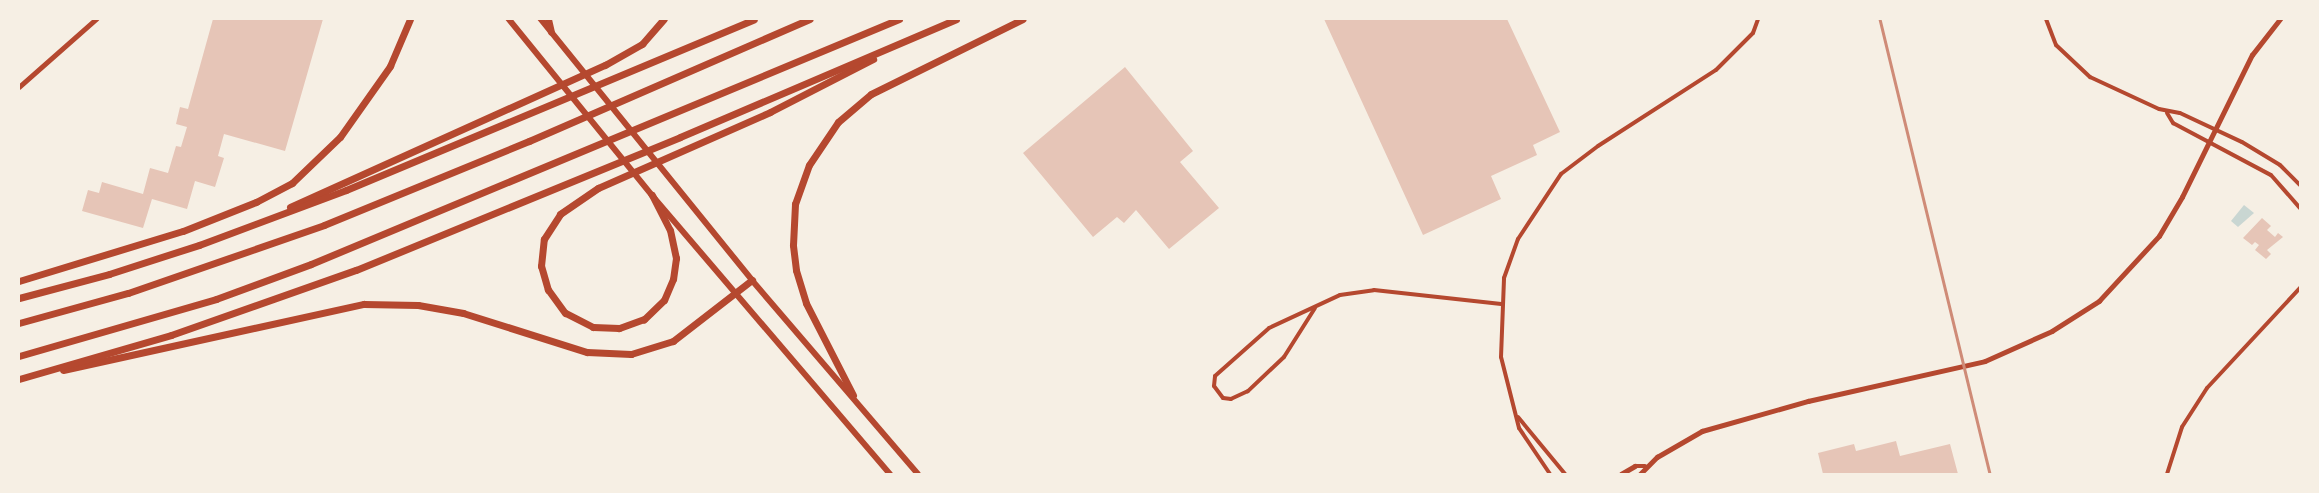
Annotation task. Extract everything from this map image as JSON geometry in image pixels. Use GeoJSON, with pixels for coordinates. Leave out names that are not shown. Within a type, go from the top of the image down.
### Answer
{"type":"FeatureCollection","features":[{"type":"Feature","properties":{"kind":"highway"},"geometry":{"type":"LineString","coordinates":[[19,281],[183,231],[256,202],[292,183],[340,137],[390,66],[410,19]]}},
{"type":"Feature","properties":{"kind":"highway"},"geometry":{"type":"LineString","coordinates":[[548,19],[551,32]]}},
{"type":"Feature","properties":{"kind":"highway"},"geometry":{"type":"LineString","coordinates":[[241,230],[605,65],[642,44],[664,19]]}},
{"type":"Feature","properties":{"kind":"highway"},"geometry":{"type":"LineString","coordinates":[[19,298],[109,274],[241,230],[346,190],[754,19]]}},
{"type":"Feature","properties":{"kind":"highway"},"geometry":{"type":"LineString","coordinates":[[19,323],[128,293],[324,225],[529,141],[810,19]]}},
{"type":"Feature","properties":{"kind":"highway"},"geometry":{"type":"LineString","coordinates":[[19,356],[216,299],[311,264],[899,19]]}},
{"type":"Feature","properties":{"kind":"highway"},"geometry":{"type":"LineString","coordinates":[[19,379],[171,335],[356,270],[680,138],[956,19]]}},
{"type":"Feature","properties":{"kind":"highway"},"geometry":{"type":"LineString","coordinates":[[853,395],[806,303],[796,270],[793,245],[795,204],[809,165],[838,122],[871,94],[1023,19]]}},
{"type":"Feature","properties":{"kind":"highway"},"geometry":{"type":"LineString","coordinates":[[652,195],[670,230],[676,258],[673,279],[664,300],[644,319],[619,328],[593,327],[565,313],[548,290],[543,274],[544,239],[560,214],[584,196],[770,112],[928,30]]}},
{"type":"Feature","properties":{"kind":"highway"},"geometry":{"type":"LineString","coordinates":[[19,379],[153,353],[364,304],[418,305],[445,310],[587,352],[631,354],[673,341],[738,294],[752,280]]}},
{"type":"Feature","properties":{"kind":"main road"},"geometry":{"type":"LineString","coordinates":[[509,19],[652,195],[890,474]]}},
{"type":"Feature","properties":{"kind":"main road"},"geometry":{"type":"LineString","coordinates":[[541,19],[752,280],[853,395],[918,474]]}},
{"type":"Feature","properties":{"kind":"street"},"geometry":{"type":"LineString","coordinates":[[19,87],[96,19]]}},
{"type":"Feature","properties":{"kind":"street"},"geometry":{"type":"LineString","coordinates":[[1550,474],[1519,428],[1518,417],[1500,357],[1501,304],[1504,278],[1518,239],[1561,174],[1598,146],[1716,70],[1753,33],[1758,19]]}},
{"type":"Feature","properties":{"kind":"street"},"geometry":{"type":"LineString","coordinates":[[2046,19],[2056,45],[2076,66],[2125,94],[2167,113],[2180,113],[2264,154],[2289,171],[2300,185]]}},
{"type":"Feature","properties":{"kind":"street"},"geometry":{"type":"LineString","coordinates":[[1640,474],[1645,466],[1702,431],[1808,401],[1985,360],[2052,331],[2099,301],[2153,242],[2182,197],[2214,128],[2252,55],[2280,19]]}},
{"type":"Feature","properties":{"kind":"street"},"geometry":{"type":"LineString","coordinates":[[2167,113],[2173,123],[2271,176],[2300,208]]}},
{"type":"Feature","properties":{"kind":"street"},"geometry":{"type":"LineString","coordinates":[[2167,474],[2182,427],[2206,388],[2300,288]]}},
{"type":"Feature","properties":{"kind":"street"},"geometry":{"type":"LineString","coordinates":[[1315,308],[1284,357],[1274,367],[1248,391],[1231,399],[1223,398],[1214,386],[1215,376],[1269,328],[1304,310],[1315,308],[1340,295],[1374,290],[1501,304]]}},
{"type":"Feature","properties":{"kind":"street"},"geometry":{"type":"LineString","coordinates":[[1518,417],[1565,474]]}},
{"type":"Feature","properties":{"kind":"street"},"geometry":{"type":"LineString","coordinates":[[1621,474],[1634,466],[1645,466]]}},
{"type":"Feature","properties":{"kind":"shaded area"},"geometry":{"type":"Polygon","coordinates":[[[2244,205],[2254,213],[2238,227],[2231,221],[2244,205]]]}},
{"type":"Feature","properties":{"kind":"building"},"geometry":{"type":"Polygon","coordinates":[[[213,19],[323,19],[285,151],[224,134],[218,156],[224,158],[215,187],[195,181],[187,209],[152,199],[143,228],[82,211],[88,190],[99,193],[102,182],[143,194],[150,168],[168,173],[176,146],[181,147],[187,127],[176,124],[180,107],[188,109],[213,19]]]}},
{"type":"Feature","properties":{"kind":"building"},"geometry":{"type":"Polygon","coordinates":[[[1324,19],[1507,19],[1560,132],[1533,145],[1537,155],[1491,176],[1501,199],[1423,235],[1324,19]]]}},
{"type":"Feature","properties":{"kind":"building"},"geometry":{"type":"Polygon","coordinates":[[[1125,67],[1193,151],[1180,162],[1219,208],[1169,249],[1136,210],[1124,223],[1117,217],[1093,237],[1023,153],[1125,67]]]}},
{"type":"Feature","properties":{"kind":"building"},"geometry":{"type":"Polygon","coordinates":[[[2262,218],[2271,226],[2267,230],[2275,237],[2278,233],[2283,237],[2267,250],[2271,254],[2266,259],[2255,250],[2259,245],[2255,242],[2252,245],[2243,238],[2262,218]]]}},
{"type":"Feature","properties":{"kind":"building"},"geometry":{"type":"Polygon","coordinates":[[[1896,441],[1900,456],[1950,444],[1958,474],[1823,474],[1818,453],[1854,444],[1856,451],[1896,441]]]}},
{"type":"Feature","properties":{"kind":"railway"},"geometry":{"type":"LineString","coordinates":[[1880,19],[1990,474]]}}]}
